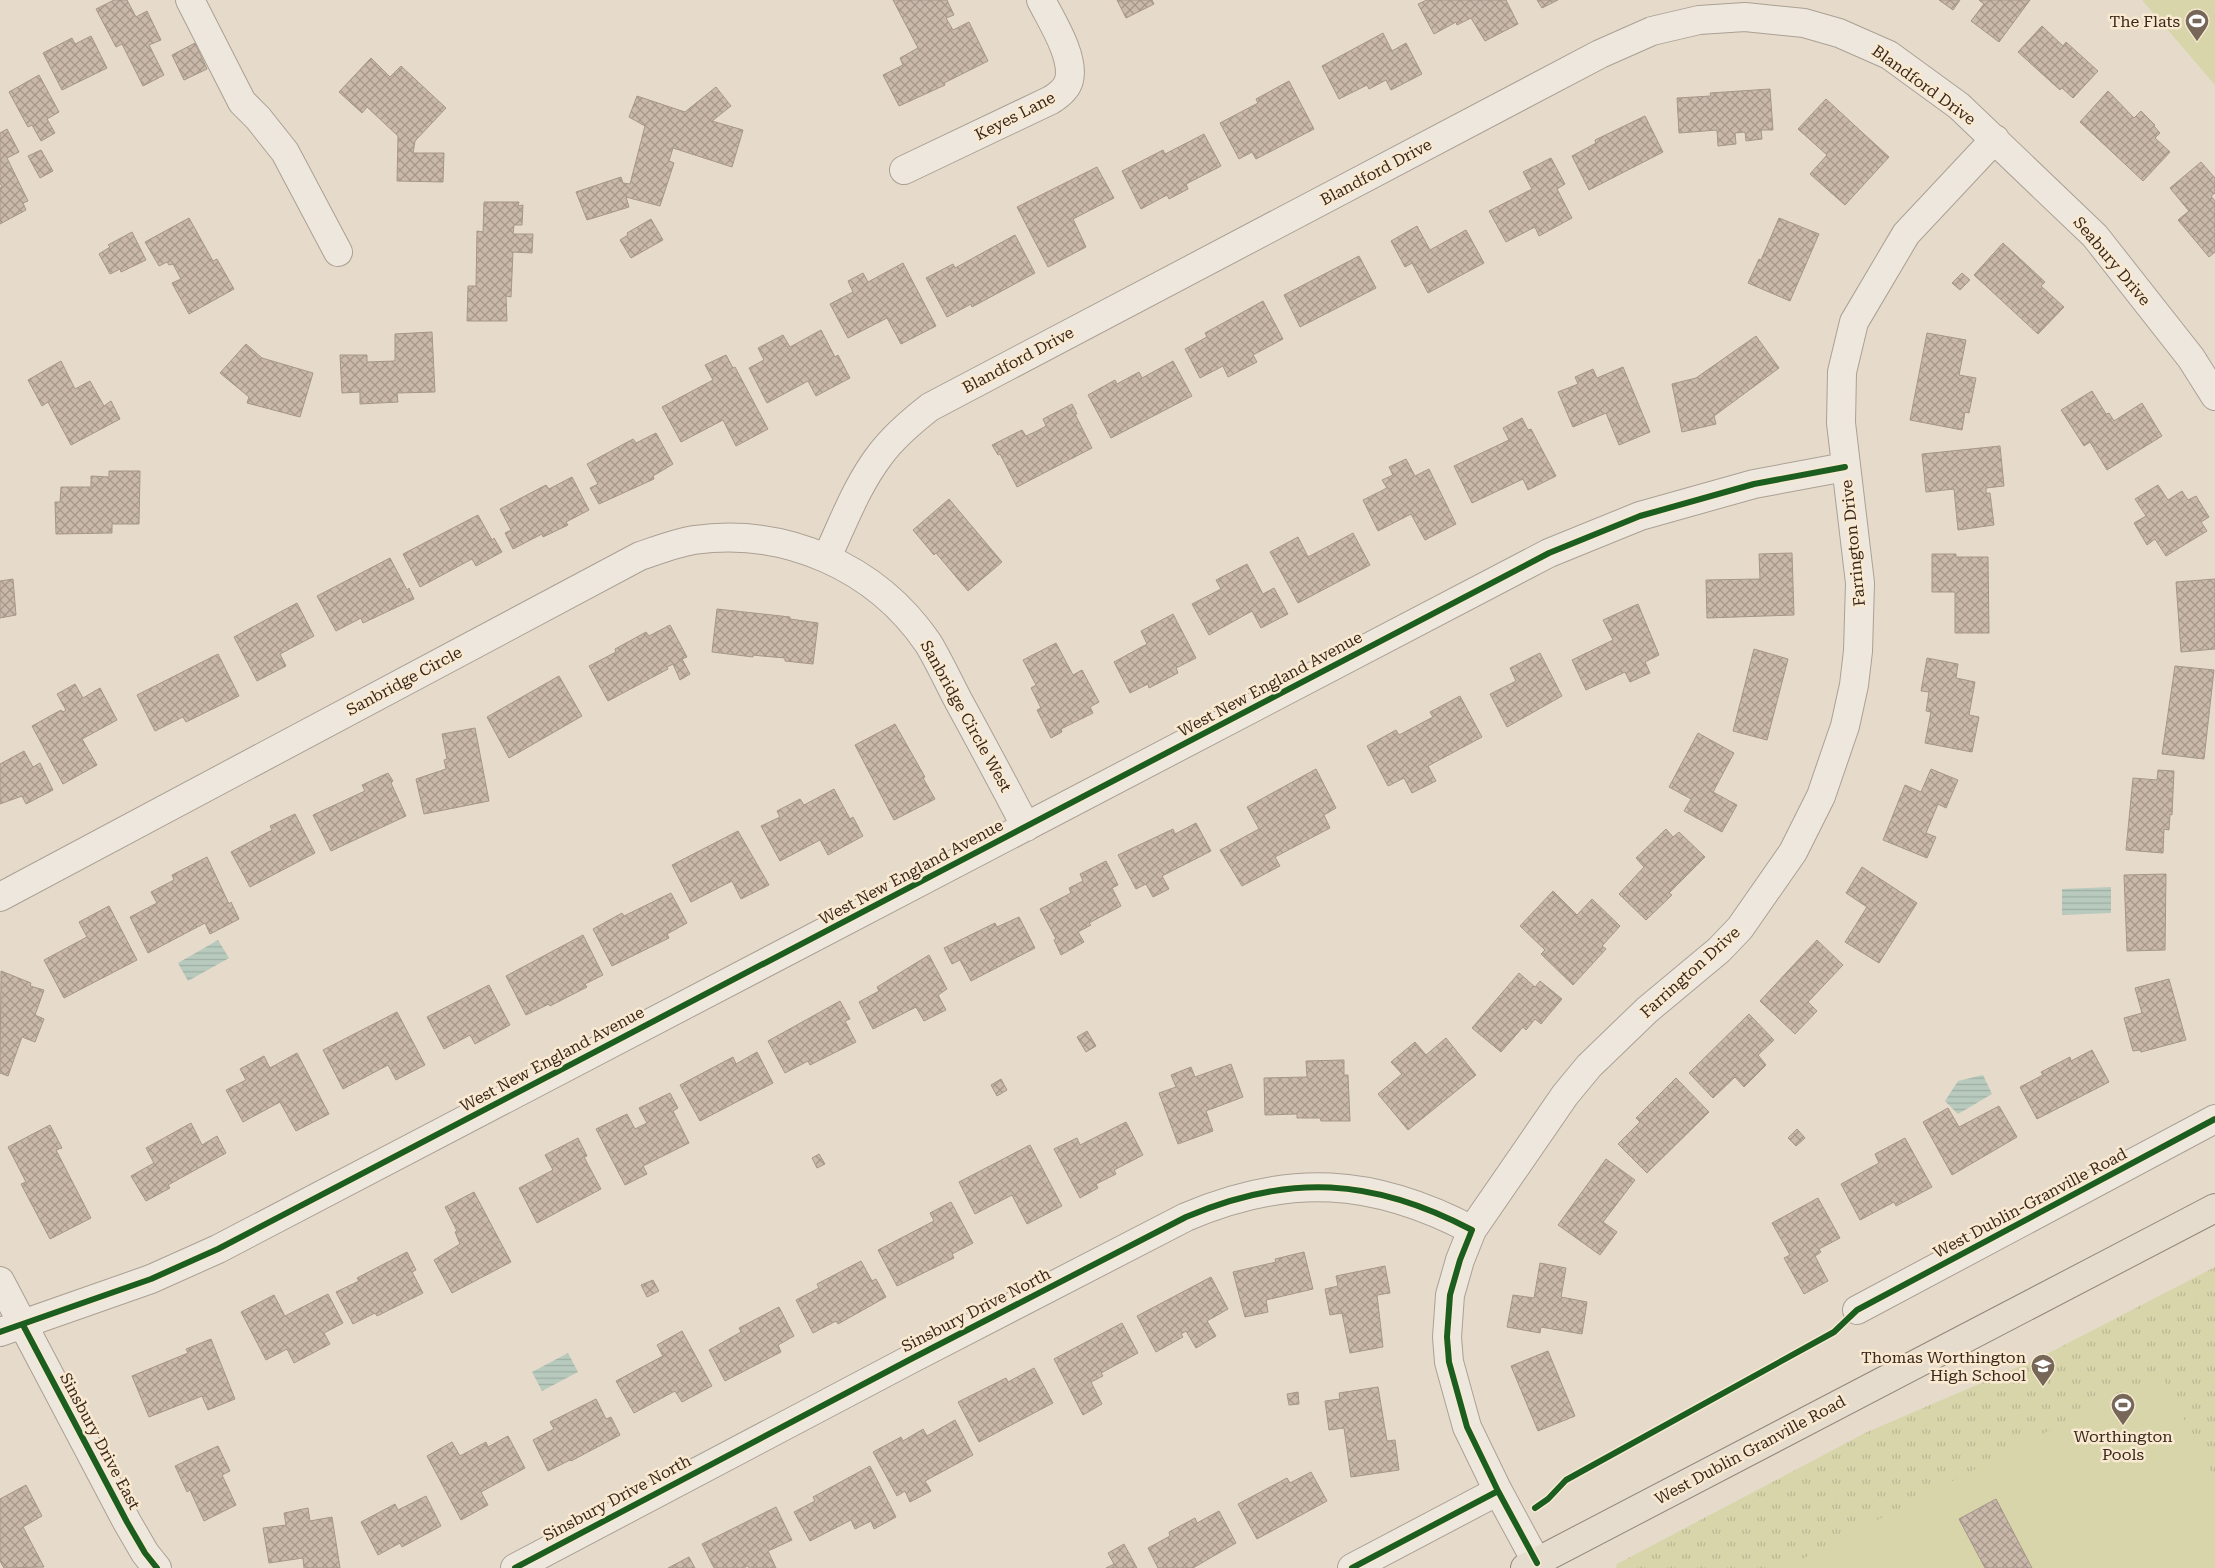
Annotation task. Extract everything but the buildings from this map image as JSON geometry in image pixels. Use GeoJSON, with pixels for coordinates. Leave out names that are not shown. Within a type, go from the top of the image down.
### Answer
{"type":"FeatureCollection","features":[{"type":"Feature","properties":{"kind":"main road","name":"West Dublin Granville Road"},"geometry":{"type":"LineString","coordinates":[[1531,1565],[2215,1208]]}},
{"type":"Feature","properties":{"kind":"street"},"geometry":{"type":"LineString","coordinates":[[190,0],[242,102],[258,118],[285,152],[338,252]]}},
{"type":"Feature","properties":{"kind":"street","name":"Keyes Lane"},"geometry":{"type":"LineString","coordinates":[[904,170],[1052,100],[1062,92],[1069,81],[1070,67],[1063,44],[1041,0]]}},
{"type":"Feature","properties":{"kind":"street","name":"Blandford Drive"},"geometry":{"type":"LineString","coordinates":[[827,557],[860,486],[880,455],[904,428],[930,407],[1600,54],[1652,31],[1699,20],[1745,16],[1804,23],[1839,33],[1889,55],[1959,106],[1995,139]]}},
{"type":"Feature","properties":{"kind":"street","name":"Seabury Drive"},"geometry":{"type":"LineString","coordinates":[[1995,139],[2095,236],[2191,358],[2215,396]]}},
{"type":"Feature","properties":{"kind":"street","name":"Farrington Drive"},"geometry":{"type":"LineString","coordinates":[[1531,1565],[1467,1427],[1449,1362],[1447,1337],[1450,1296],[1460,1260],[1472,1230],[1565,1095],[1589,1066],[1647,1010],[1719,950],[1740,928],[1793,852],[1821,796],[1845,726],[1854,686],[1858,651],[1860,583],[1841,423],[1842,372],[1854,322],[1906,234],[1995,139]]}},
{"type":"Feature","properties":{"kind":"street","name":"West New England Avenue"},"geometry":{"type":"LineString","coordinates":[[12,1328],[151,1279],[218,1249],[1549,553],[1640,516],[1754,484],[1845,467]]}},
{"type":"Feature","properties":{"kind":"street","name":"Sanbridge Circle"},"geometry":{"type":"LineString","coordinates":[[0,896],[640,556],[692,541],[716,538],[748,538],[776,542],[827,557]]}},
{"type":"Feature","properties":{"kind":"street","name":"Sanbridge Circle West"},"geometry":{"type":"LineString","coordinates":[[827,557],[866,579],[900,608],[928,643],[1026,827]]}},
{"type":"Feature","properties":{"kind":"street","name":"West Dublin-Granville Road"},"geometry":{"type":"LineString","coordinates":[[1857,1310],[2215,1119]]}},
{"type":"Feature","properties":{"kind":"street","name":"Sinsbury Drive North"},"geometry":{"type":"LineString","coordinates":[[515,1568],[911,1359],[1186,1217],[1217,1204],[1283,1188],[1314,1186],[1350,1188],[1395,1197],[1442,1214],[1472,1230]]}},
{"type":"Feature","properties":{"kind":"street","name":"Sinsbury Drive East"},"geometry":{"type":"LineString","coordinates":[[0,1281],[12,1328],[145,1553],[157,1568]]}},
{"type":"Feature","properties":{"kind":"street"},"geometry":{"type":"LineString","coordinates":[[1352,1568],[1498,1491]]}},
{"type":"Feature","properties":{"kind":"green space","name":"The Flats"},"geometry":{"type":"Polygon","coordinates":[[[2142,0],[2215,0],[2215,85],[2142,0]]]}},
{"type":"Feature","properties":{"kind":"green space","name":"Thomas Worthington High School"},"geometry":{"type":"Polygon","coordinates":[[[2215,1267],[2215,1568],[1616,1568],[1617,1564],[1865,1433],[2037,1359],[2215,1267]]]}},
{"type":"Feature","properties":{"kind":"green space","name":"Worthington Pools"},"geometry":{"type":"Polygon","coordinates":[[[2160,1373],[2215,1479],[2215,1568],[1785,1568],[2160,1373]]]}},
{"type":"Feature","properties":{"kind":"shaded area"},"geometry":{"type":"Polygon","coordinates":[[[2111,887],[2111,913],[2062,915],[2062,889],[2111,887]]]}},
{"type":"Feature","properties":{"kind":"shaded area"},"geometry":{"type":"Polygon","coordinates":[[[218,940],[229,958],[188,981],[178,963],[218,940]]]}},
{"type":"Feature","properties":{"kind":"shaded area"},"geometry":{"type":"Polygon","coordinates":[[[1983,1075],[1992,1094],[1958,1114],[1945,1101],[1958,1081],[1983,1075]]]}},
{"type":"Feature","properties":{"kind":"shaded area"},"geometry":{"type":"Polygon","coordinates":[[[568,1353],[578,1372],[542,1391],[532,1372],[568,1353]]]}},
{"type":"Feature","properties":{"kind":"cycle path"},"geometry":{"type":"LineString","coordinates":[[0,1332],[151,1279],[218,1249],[1549,553],[1640,516],[1754,484],[1845,467]]}},
{"type":"Feature","properties":{"kind":"cycle path"},"geometry":{"type":"LineString","coordinates":[[1535,1508],[1548,1499],[1566,1480],[1834,1332],[1857,1310],[2215,1119]]}},
{"type":"Feature","properties":{"kind":"cycle path"},"geometry":{"type":"LineString","coordinates":[[515,1568],[911,1359],[1186,1217],[1224,1203],[1260,1193],[1296,1188],[1365,1191],[1400,1200],[1436,1213],[1472,1230],[1460,1260],[1450,1295],[1447,1337],[1449,1362],[1467,1427],[1498,1491],[1537,1563]]}},
{"type":"Feature","properties":{"kind":"cycle path"},"geometry":{"type":"LineString","coordinates":[[23,1325],[127,1522],[145,1553],[157,1568]]}},
{"type":"Feature","properties":{"kind":"cycle path"},"geometry":{"type":"LineString","coordinates":[[1352,1568],[1498,1491]]}},
{"type":"Feature","properties":{"kind":"place","name":"The Flats"},"geometry":{"type":"Point","coordinates":[2197,42]}},
{"type":"Feature","properties":{"kind":"place","name":"Thomas Worthington High School"},"geometry":{"type":"Point","coordinates":[2043,1387]}},
{"type":"Feature","properties":{"kind":"place","name":"Worthington Pools"},"geometry":{"type":"Point","coordinates":[2123,1426]}}]}
